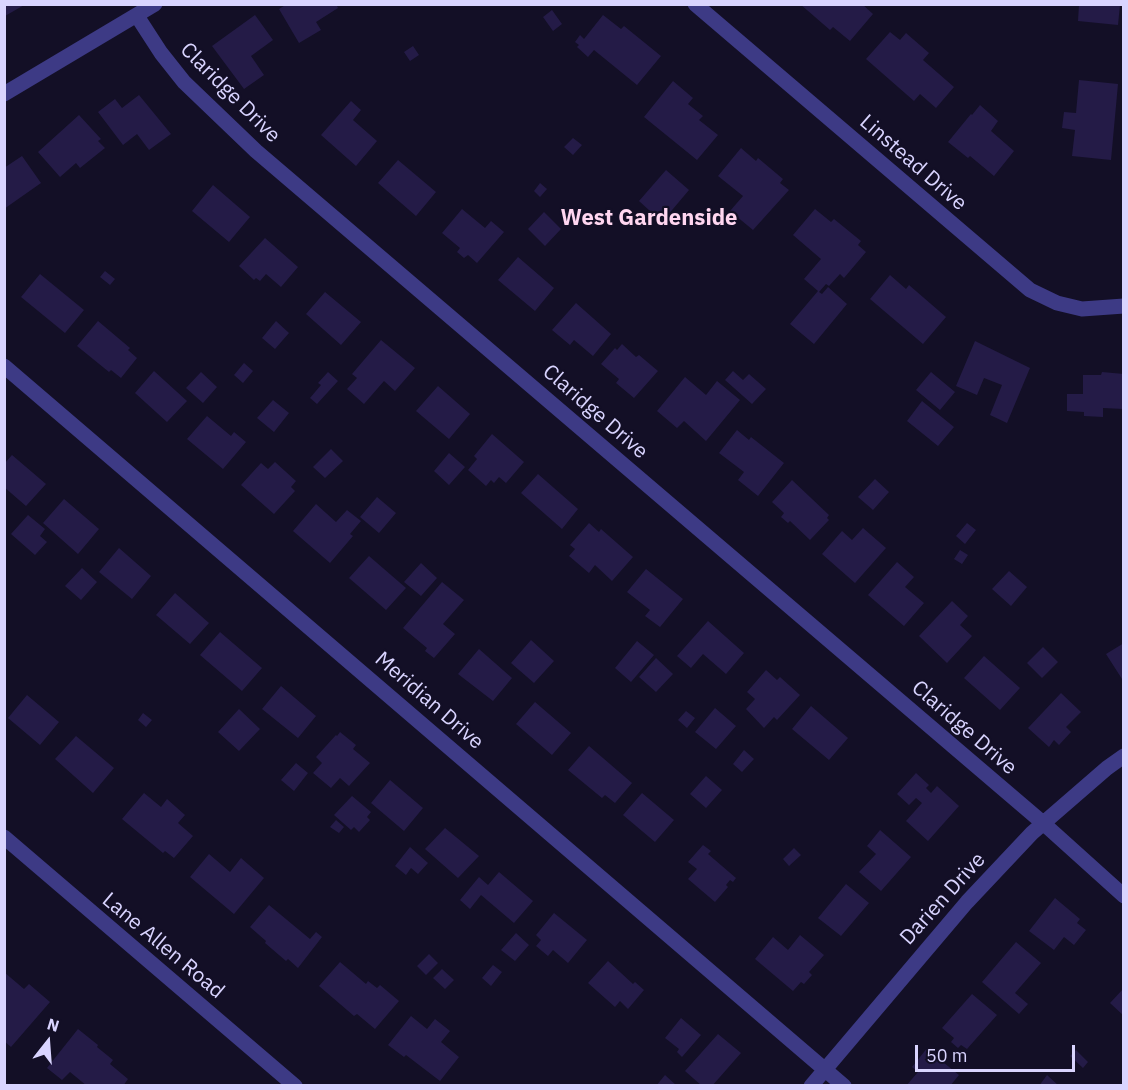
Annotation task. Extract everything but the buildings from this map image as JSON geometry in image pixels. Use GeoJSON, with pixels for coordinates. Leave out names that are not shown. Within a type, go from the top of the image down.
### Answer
{"type":"FeatureCollection","features":[{"type":"Feature","properties":{"kind":"street"},"geometry":{"type":"LineString","coordinates":[[4,94],[155,4]]}},
{"type":"Feature","properties":{"kind":"street","name":"Linstead Drive"},"geometry":{"type":"LineString","coordinates":[[695,4],[1030,290],[1057,303],[1082,309],[1124,306]]}},
{"type":"Feature","properties":{"kind":"street","name":"Claridge Drive"},"geometry":{"type":"LineString","coordinates":[[137,16],[161,53],[184,82],[256,151],[1043,823],[1124,896]]}},
{"type":"Feature","properties":{"kind":"street","name":"Meridian Drive"},"geometry":{"type":"LineString","coordinates":[[4,366],[844,1086]]}},
{"type":"Feature","properties":{"kind":"street","name":"Darien Drive"},"geometry":{"type":"LineString","coordinates":[[811,1086],[967,902],[1043,823],[1124,756]]}},
{"type":"Feature","properties":{"kind":"street","name":"Lane Allen Road"},"geometry":{"type":"LineString","coordinates":[[4,837],[295,1086]]}},
{"type":"Feature","properties":{"kind":"district","name":"West Gardenside"},"geometry":{"type":"Point","coordinates":[649,219]}}]}
